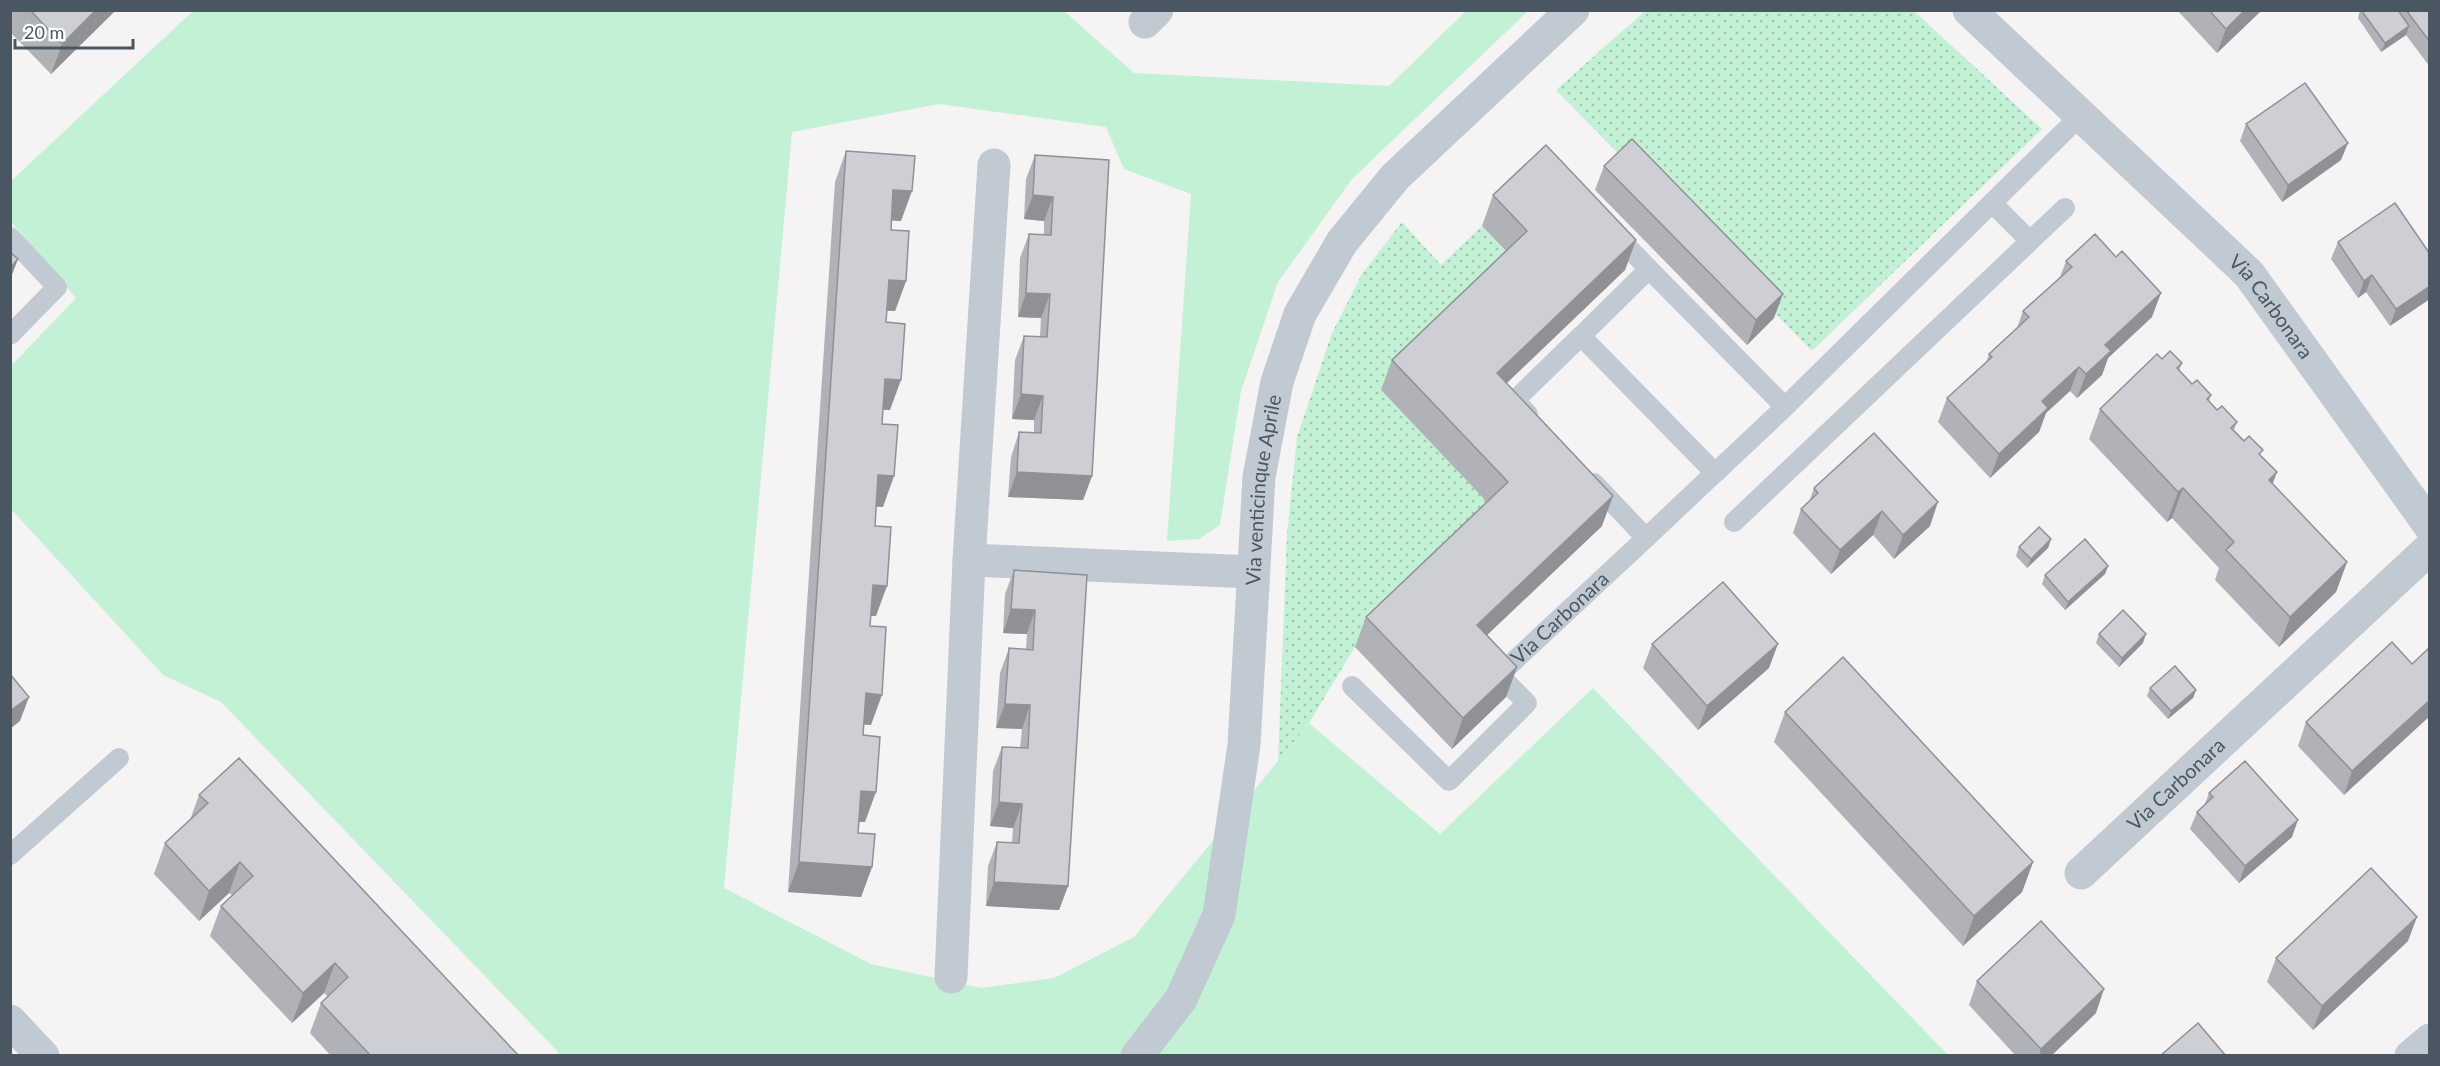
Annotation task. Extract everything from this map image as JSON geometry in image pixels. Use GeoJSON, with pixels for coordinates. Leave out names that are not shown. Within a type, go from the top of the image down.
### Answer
{"type":"FeatureCollection","features":[{"type":"Feature","properties":{"kind":"street","name":"Via venticinque Aprile"},"geometry":{"type":"LineString","coordinates":[[1137,1056],[1181,999],[1219,915],[1244,745],[1259,477],[1277,382],[1300,314],[1342,242],[1395,177],[1573,10]]}},
{"type":"Feature","properties":{"kind":"street","name":"Via Carbonara"},"geometry":{"type":"LineString","coordinates":[[1969,10],[2248,274],[2430,526]]}},
{"type":"Feature","properties":{"kind":"street"},"geometry":{"type":"LineString","coordinates":[[951,977],[969,560],[994,165]]}},
{"type":"Feature","properties":{"kind":"street","name":"Via Carbonara"},"geometry":{"type":"LineString","coordinates":[[2081,873],[2430,548]]}},
{"type":"Feature","properties":{"kind":"street"},"geometry":{"type":"LineString","coordinates":[[969,560],[1253,572]]}},
{"type":"Feature","properties":{"kind":"street"},"geometry":{"type":"LineString","coordinates":[[10,1021],[43,1056]]}},
{"type":"Feature","properties":{"kind":"street"},"geometry":{"type":"LineString","coordinates":[[2411,1056],[2430,1040]]}},
{"type":"Feature","properties":{"kind":"lane","name":"Via Carbonara"},"geometry":{"type":"LineString","coordinates":[[1353,686],[1449,781],[1527,703],[1499,675],[1785,407],[2080,116]]}},
{"type":"Feature","properties":{"kind":"lane"},"geometry":{"type":"LineString","coordinates":[[1992,203],[2030,241]]}},
{"type":"Feature","properties":{"kind":"lane"},"geometry":{"type":"LineString","coordinates":[[1734,522],[2065,208]]}},
{"type":"Feature","properties":{"kind":"lane"},"geometry":{"type":"LineString","coordinates":[[1601,219],[1785,407]]}},
{"type":"Feature","properties":{"kind":"lane"},"geometry":{"type":"LineString","coordinates":[[10,237],[57,287],[10,334]]}},
{"type":"Feature","properties":{"kind":"lane"},"geometry":{"type":"LineString","coordinates":[[1539,426],[1515,400],[1649,270]]}},
{"type":"Feature","properties":{"kind":"lane"},"geometry":{"type":"LineString","coordinates":[[1581,336],[1715,472],[1720,468]]}},
{"type":"Feature","properties":{"kind":"lane"},"geometry":{"type":"LineString","coordinates":[[1580,469],[1646,538]]}},
{"type":"Feature","properties":{"kind":"lane"},"geometry":{"type":"LineString","coordinates":[[10,855],[119,758]]}},
{"type":"Feature","properties":{"kind":"green space"},"geometry":{"type":"Polygon","coordinates":[[[193,11],[1064,11],[1134,73],[1389,86],[1466,11],[1528,11],[1352,179],[1278,282],[1241,391],[1220,525],[1199,539],[1167,541],[1191,194],[1124,169],[1106,127],[939,104],[792,132],[724,888],[871,964],[981,988],[1054,978],[1134,937],[1309,723],[1440,834],[1593,688],[1948,1055],[561,1055],[221,702],[163,675],[11,509],[11,366],[76,298],[11,222],[11,181],[193,11]]]}},
{"type":"Feature","properties":{"kind":"green space"},"geometry":{"type":"Polygon","coordinates":[[[1645,11],[1914,11],[2042,129],[1812,351],[1556,90],[1645,11]]]}},
{"type":"Feature","properties":{"kind":"green space"},"geometry":{"type":"Polygon","coordinates":[[[1402,222],[1441,265],[1482,226],[1516,262],[1381,390],[1497,512],[1355,647],[1309,723],[1278,762],[1287,535],[1297,437],[1332,333],[1362,274],[1402,222]]]}},
{"type":"Feature","properties":{"kind":"building"},"geometry":{"type":"Polygon","coordinates":[[[30,10],[96,10],[62,44],[30,10]]]}},
{"type":"Feature","properties":{"kind":"building"},"geometry":{"type":"Polygon","coordinates":[[[2209,10],[2245,10],[2226,29],[2209,10]]]}},
{"type":"Feature","properties":{"kind":"building"},"geometry":{"type":"Polygon","coordinates":[[[2361,10],[2398,10],[2409,26],[2385,43],[2361,10]]]}},
{"type":"Feature","properties":{"kind":"building"},"geometry":{"type":"Polygon","coordinates":[[[2406,10],[2430,10],[2430,42],[2406,10]]]}},
{"type":"Feature","properties":{"kind":"building"},"geometry":{"type":"Polygon","coordinates":[[[2305,83],[2348,143],[2288,185],[2246,124],[2305,83]]]}},
{"type":"Feature","properties":{"kind":"building"},"geometry":{"type":"Polygon","coordinates":[[[1632,139],[1783,294],[1756,320],[1604,166],[1632,139]]]}},
{"type":"Feature","properties":{"kind":"building"},"geometry":{"type":"Polygon","coordinates":[[[1546,145],[1636,240],[1497,373],[1613,496],[1477,625],[1517,667],[1463,718],[1366,617],[1508,482],[1392,360],[1527,231],[1493,195],[1546,145]]]}},
{"type":"Feature","properties":{"kind":"building"},"geometry":{"type":"Polygon","coordinates":[[[846,151],[915,156],[912,191],[893,190],[891,230],[909,231],[906,281],[889,280],[886,322],[905,324],[901,380],[885,379],[882,424],[898,425],[894,476],[878,475],[875,526],[891,527],[887,586],[873,585],[870,626],[886,627],[882,695],[866,693],[863,735],[880,737],[876,792],[861,791],[858,833],[875,834],[872,867],[799,862],[846,151]]]}},
{"type":"Feature","properties":{"kind":"building"},"geometry":{"type":"Polygon","coordinates":[[[1035,155],[1109,160],[1092,476],[1017,472],[1019,432],[1041,433],[1043,396],[1021,394],[1024,336],[1047,337],[1050,294],[1026,293],[1029,234],[1051,235],[1053,197],[1033,195],[1035,155]]]}},
{"type":"Feature","properties":{"kind":"building"},"geometry":{"type":"Polygon","coordinates":[[[2395,203],[2430,254],[2430,286],[2396,309],[2372,275],[2364,281],[2338,242],[2395,203]]]}},
{"type":"Feature","properties":{"kind":"building"},"geometry":{"type":"Polygon","coordinates":[[[2095,234],[2116,257],[2122,251],[2161,293],[2105,345],[2111,351],[2086,374],[2079,367],[2042,401],[2048,408],[1999,454],[1947,398],[1992,357],[1989,354],[2029,317],[2023,311],[2072,267],[2066,261],[2095,234]]]}},
{"type":"Feature","properties":{"kind":"building"},"geometry":{"type":"Polygon","coordinates":[[[10,252],[18,259],[10,268],[10,252]]]}},
{"type":"Feature","properties":{"kind":"building"},"geometry":{"type":"Polygon","coordinates":[[[2170,351],[2182,363],[2177,368],[2192,384],[2197,380],[2211,395],[2207,399],[2217,410],[2222,406],[2237,422],[2231,428],[2244,441],[2249,436],[2263,450],[2259,454],[2277,472],[2269,480],[2347,562],[2290,617],[2226,550],[2234,542],[2183,488],[2178,492],[2100,409],[2157,354],[2162,359],[2170,351]]]}},
{"type":"Feature","properties":{"kind":"building"},"geometry":{"type":"Polygon","coordinates":[[[1874,433],[1938,502],[1903,535],[1882,511],[1840,550],[1801,509],[1818,493],[1814,488],[1874,433]]]}},
{"type":"Feature","properties":{"kind":"building"},"geometry":{"type":"Polygon","coordinates":[[[2039,527],[2051,539],[2031,559],[2019,547],[2039,527]]]}},
{"type":"Feature","properties":{"kind":"building"},"geometry":{"type":"Polygon","coordinates":[[[2085,539],[2108,566],[2068,602],[2045,575],[2085,539]]]}},
{"type":"Feature","properties":{"kind":"building"},"geometry":{"type":"Polygon","coordinates":[[[1014,570],[1087,575],[1068,886],[994,882],[997,842],[1019,843],[1022,804],[999,802],[1002,747],[1028,748],[1030,705],[1005,704],[1009,648],[1033,650],[1035,610],[1011,609],[1014,570]]]}},
{"type":"Feature","properties":{"kind":"building"},"geometry":{"type":"Polygon","coordinates":[[[1723,582],[1778,644],[1707,706],[1652,644],[1723,582]]]}},
{"type":"Feature","properties":{"kind":"building"},"geometry":{"type":"Polygon","coordinates":[[[2123,610],[2146,634],[2122,658],[2099,634],[2123,610]]]}},
{"type":"Feature","properties":{"kind":"building"},"geometry":{"type":"Polygon","coordinates":[[[2392,642],[2412,664],[2428,649],[2430,650],[2430,700],[2352,771],[2306,722],[2392,642]]]}},
{"type":"Feature","properties":{"kind":"building"},"geometry":{"type":"Polygon","coordinates":[[[1843,657],[2033,862],[1974,916],[1785,712],[1843,657]]]}},
{"type":"Feature","properties":{"kind":"building"},"geometry":{"type":"Polygon","coordinates":[[[2175,666],[2196,690],[2171,711],[2150,688],[2175,666]]]}},
{"type":"Feature","properties":{"kind":"building"},"geometry":{"type":"Polygon","coordinates":[[[10,674],[29,697],[10,711],[10,674]]]}},
{"type":"Feature","properties":{"kind":"building"},"geometry":{"type":"Polygon","coordinates":[[[239,758],[519,1056],[371,1056],[321,1003],[348,977],[335,963],[303,993],[221,906],[253,876],[240,862],[209,891],[165,843],[208,803],[199,795],[239,758]]]}},
{"type":"Feature","properties":{"kind":"building"},"geometry":{"type":"Polygon","coordinates":[[[2245,761],[2298,820],[2245,866],[2197,812],[2213,797],[2209,793],[2245,761]]]}},
{"type":"Feature","properties":{"kind":"building"},"geometry":{"type":"Polygon","coordinates":[[[2371,868],[2417,917],[2322,1006],[2276,958],[2371,868]]]}},
{"type":"Feature","properties":{"kind":"building"},"geometry":{"type":"Polygon","coordinates":[[[2041,921],[2104,989],[2041,1049],[1977,981],[2041,921]]]}},
{"type":"Feature","properties":{"kind":"building"},"geometry":{"type":"Polygon","coordinates":[[[2198,1023],[2226,1056],[2160,1056],[2198,1023]]]}}]}
